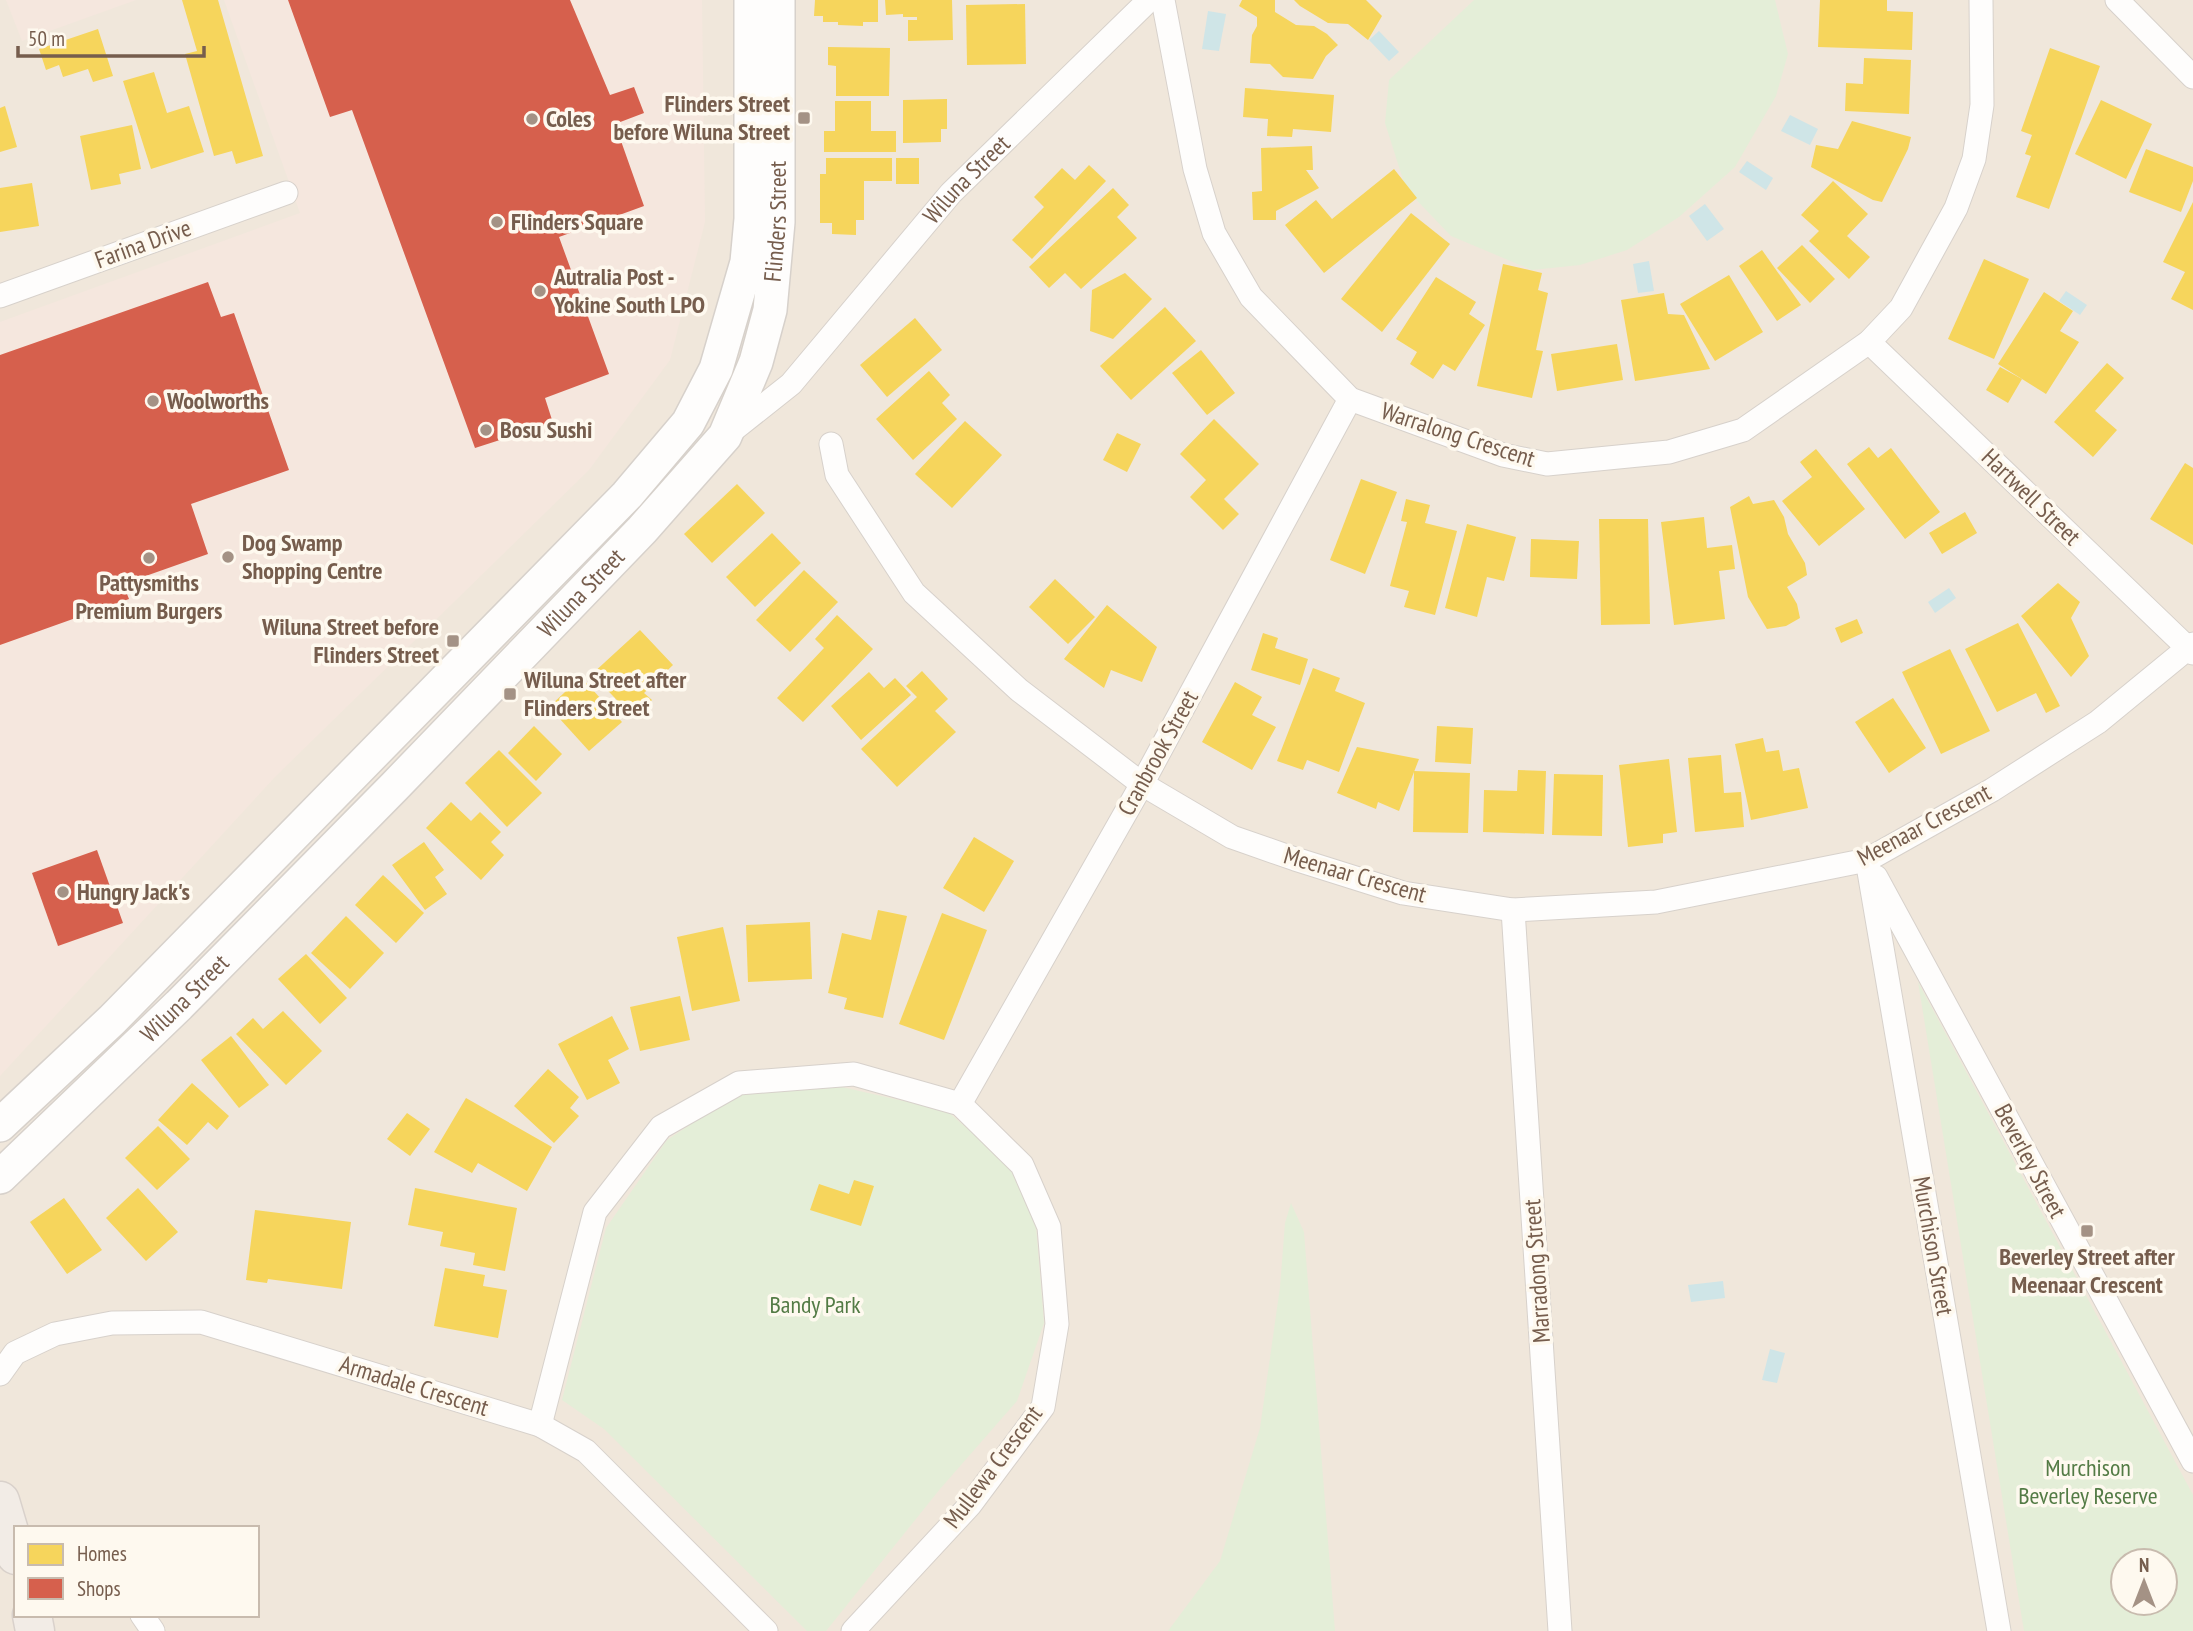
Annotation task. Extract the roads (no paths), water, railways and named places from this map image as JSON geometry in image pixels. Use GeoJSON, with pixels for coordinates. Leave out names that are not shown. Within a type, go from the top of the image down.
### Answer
{"type":"FeatureCollection","features":[{"type":"Feature","properties":{"kind":"highway"},"geometry":{"type":"LineString","coordinates":[[0,1501],[14,1548]]}},
{"type":"Feature","properties":{"kind":"main road","name":"Flinders Street"},"geometry":{"type":"LineString","coordinates":[[688,423],[716,369],[747,262],[751,219],[751,0]]}},
{"type":"Feature","properties":{"kind":"main road","name":"Flinders Street"},"geometry":{"type":"LineString","coordinates":[[725,436],[756,362],[770,310],[778,222],[778,0]]}},
{"type":"Feature","properties":{"kind":"main road","name":"Wiluna Street"},"geometry":{"type":"LineString","coordinates":[[0,1125],[112,1020],[627,495],[688,423]]}},
{"type":"Feature","properties":{"kind":"main road","name":"Wiluna Street"},"geometry":{"type":"LineString","coordinates":[[0,1177],[395,786],[632,539],[725,436]]}},
{"type":"Feature","properties":{"kind":"main road"},"geometry":{"type":"LineString","coordinates":[[220,909],[247,935]]}},
{"type":"Feature","properties":{"kind":"street","name":"Wiluna Street"},"geometry":{"type":"LineString","coordinates":[[725,436],[791,384],[951,193],[1149,0]]}},
{"type":"Feature","properties":{"kind":"street","name":"Warralong Crescent"},"geometry":{"type":"LineString","coordinates":[[1163,0],[1195,169],[1214,233],[1251,297],[1350,399],[1503,455],[1547,464],[1669,452],[1743,430],[1869,342],[1901,308],[1956,208],[1974,159],[1982,105],[1981,0]]}},
{"type":"Feature","properties":{"kind":"street"},"geometry":{"type":"LineString","coordinates":[[2117,0],[2193,77]]}},
{"type":"Feature","properties":{"kind":"street","name":"Farina Drive"},"geometry":{"type":"LineString","coordinates":[[0,296],[286,192]]}},
{"type":"Feature","properties":{"kind":"street","name":"Hartwell Street"},"geometry":{"type":"LineString","coordinates":[[1869,342],[2192,648]]}},
{"type":"Feature","properties":{"kind":"street","name":"Cranbrook Street"},"geometry":{"type":"LineString","coordinates":[[960,1104],[1142,784],[1350,399]]}},
{"type":"Feature","properties":{"kind":"street","name":"Meenaar Crescent"},"geometry":{"type":"LineString","coordinates":[[831,444],[837,475],[914,593],[1019,690],[1142,784],[1232,837],[1295,859],[1403,893],[1513,910],[1656,902],[1867,860],[1992,790],[2098,722],[2192,648]]}},
{"type":"Feature","properties":{"kind":"street","name":"Beverley Street"},"geometry":{"type":"LineString","coordinates":[[1867,860],[2193,1461]]}},
{"type":"Feature","properties":{"kind":"street","name":"Murchison Street"},"geometry":{"type":"LineString","coordinates":[[1867,860],[1999,1631]]}},
{"type":"Feature","properties":{"kind":"street","name":"Marradong Street"},"geometry":{"type":"LineString","coordinates":[[1513,910],[1560,1631]]}},
{"type":"Feature","properties":{"kind":"street","name":"Mullewa Crescent"},"geometry":{"type":"LineString","coordinates":[[540,1425],[595,1212],[661,1127],[739,1083],[854,1074],[960,1104],[1022,1165],[1049,1227],[1057,1324],[1042,1408],[971,1505],[853,1631]]}},
{"type":"Feature","properties":{"kind":"street","name":"Armadale Crescent"},"geometry":{"type":"LineString","coordinates":[[0,1374],[15,1353],[55,1334],[112,1323],[201,1322],[540,1425],[586,1451],[766,1631]]}},
{"type":"Feature","properties":{"kind":"place","name":"Flinders Street before Wiluna Street"},"geometry":{"type":"Point","coordinates":[804,118]}},
{"type":"Feature","properties":{"kind":"place","name":"Coles"},"geometry":{"type":"Point","coordinates":[532,119]}},
{"type":"Feature","properties":{"kind":"place","name":"Flinders Square"},"geometry":{"type":"Point","coordinates":[497,222]}},
{"type":"Feature","properties":{"kind":"place","name":"Autralia Post - Yokine South LPO"},"geometry":{"type":"Point","coordinates":[540,291]}},
{"type":"Feature","properties":{"kind":"place","name":"Woolworths"},"geometry":{"type":"Point","coordinates":[153,401]}},
{"type":"Feature","properties":{"kind":"place","name":"Bosu Sushi"},"geometry":{"type":"Point","coordinates":[486,430]}},
{"type":"Feature","properties":{"kind":"place","name":"Dog Swamp Shopping Centre"},"geometry":{"type":"Point","coordinates":[228,557]}},
{"type":"Feature","properties":{"kind":"place","name":"Pattysmiths Premium Burgers"},"geometry":{"type":"Point","coordinates":[149,558]}},
{"type":"Feature","properties":{"kind":"place","name":"Wiluna Street before Flinders Street"},"geometry":{"type":"Point","coordinates":[453,641]}},
{"type":"Feature","properties":{"kind":"place","name":"Wiluna Street after Flinders Street"},"geometry":{"type":"Point","coordinates":[510,694]}},
{"type":"Feature","properties":{"kind":"place","name":"Hungry Jack's"},"geometry":{"type":"Point","coordinates":[63,892]}},
{"type":"Feature","properties":{"kind":"place","name":"Beverley Street after Meenaar Crescent"},"geometry":{"type":"Point","coordinates":[2087,1231]}},
{"type":"Feature","properties":{"kind":"park label","name":"Bandy Park"},"geometry":{"type":"Point","coordinates":[815,1305]}},
{"type":"Feature","properties":{"kind":"park label","name":"Murchison Beverley Reserve"},"geometry":{"type":"Point","coordinates":[2088,1482]}}]}
